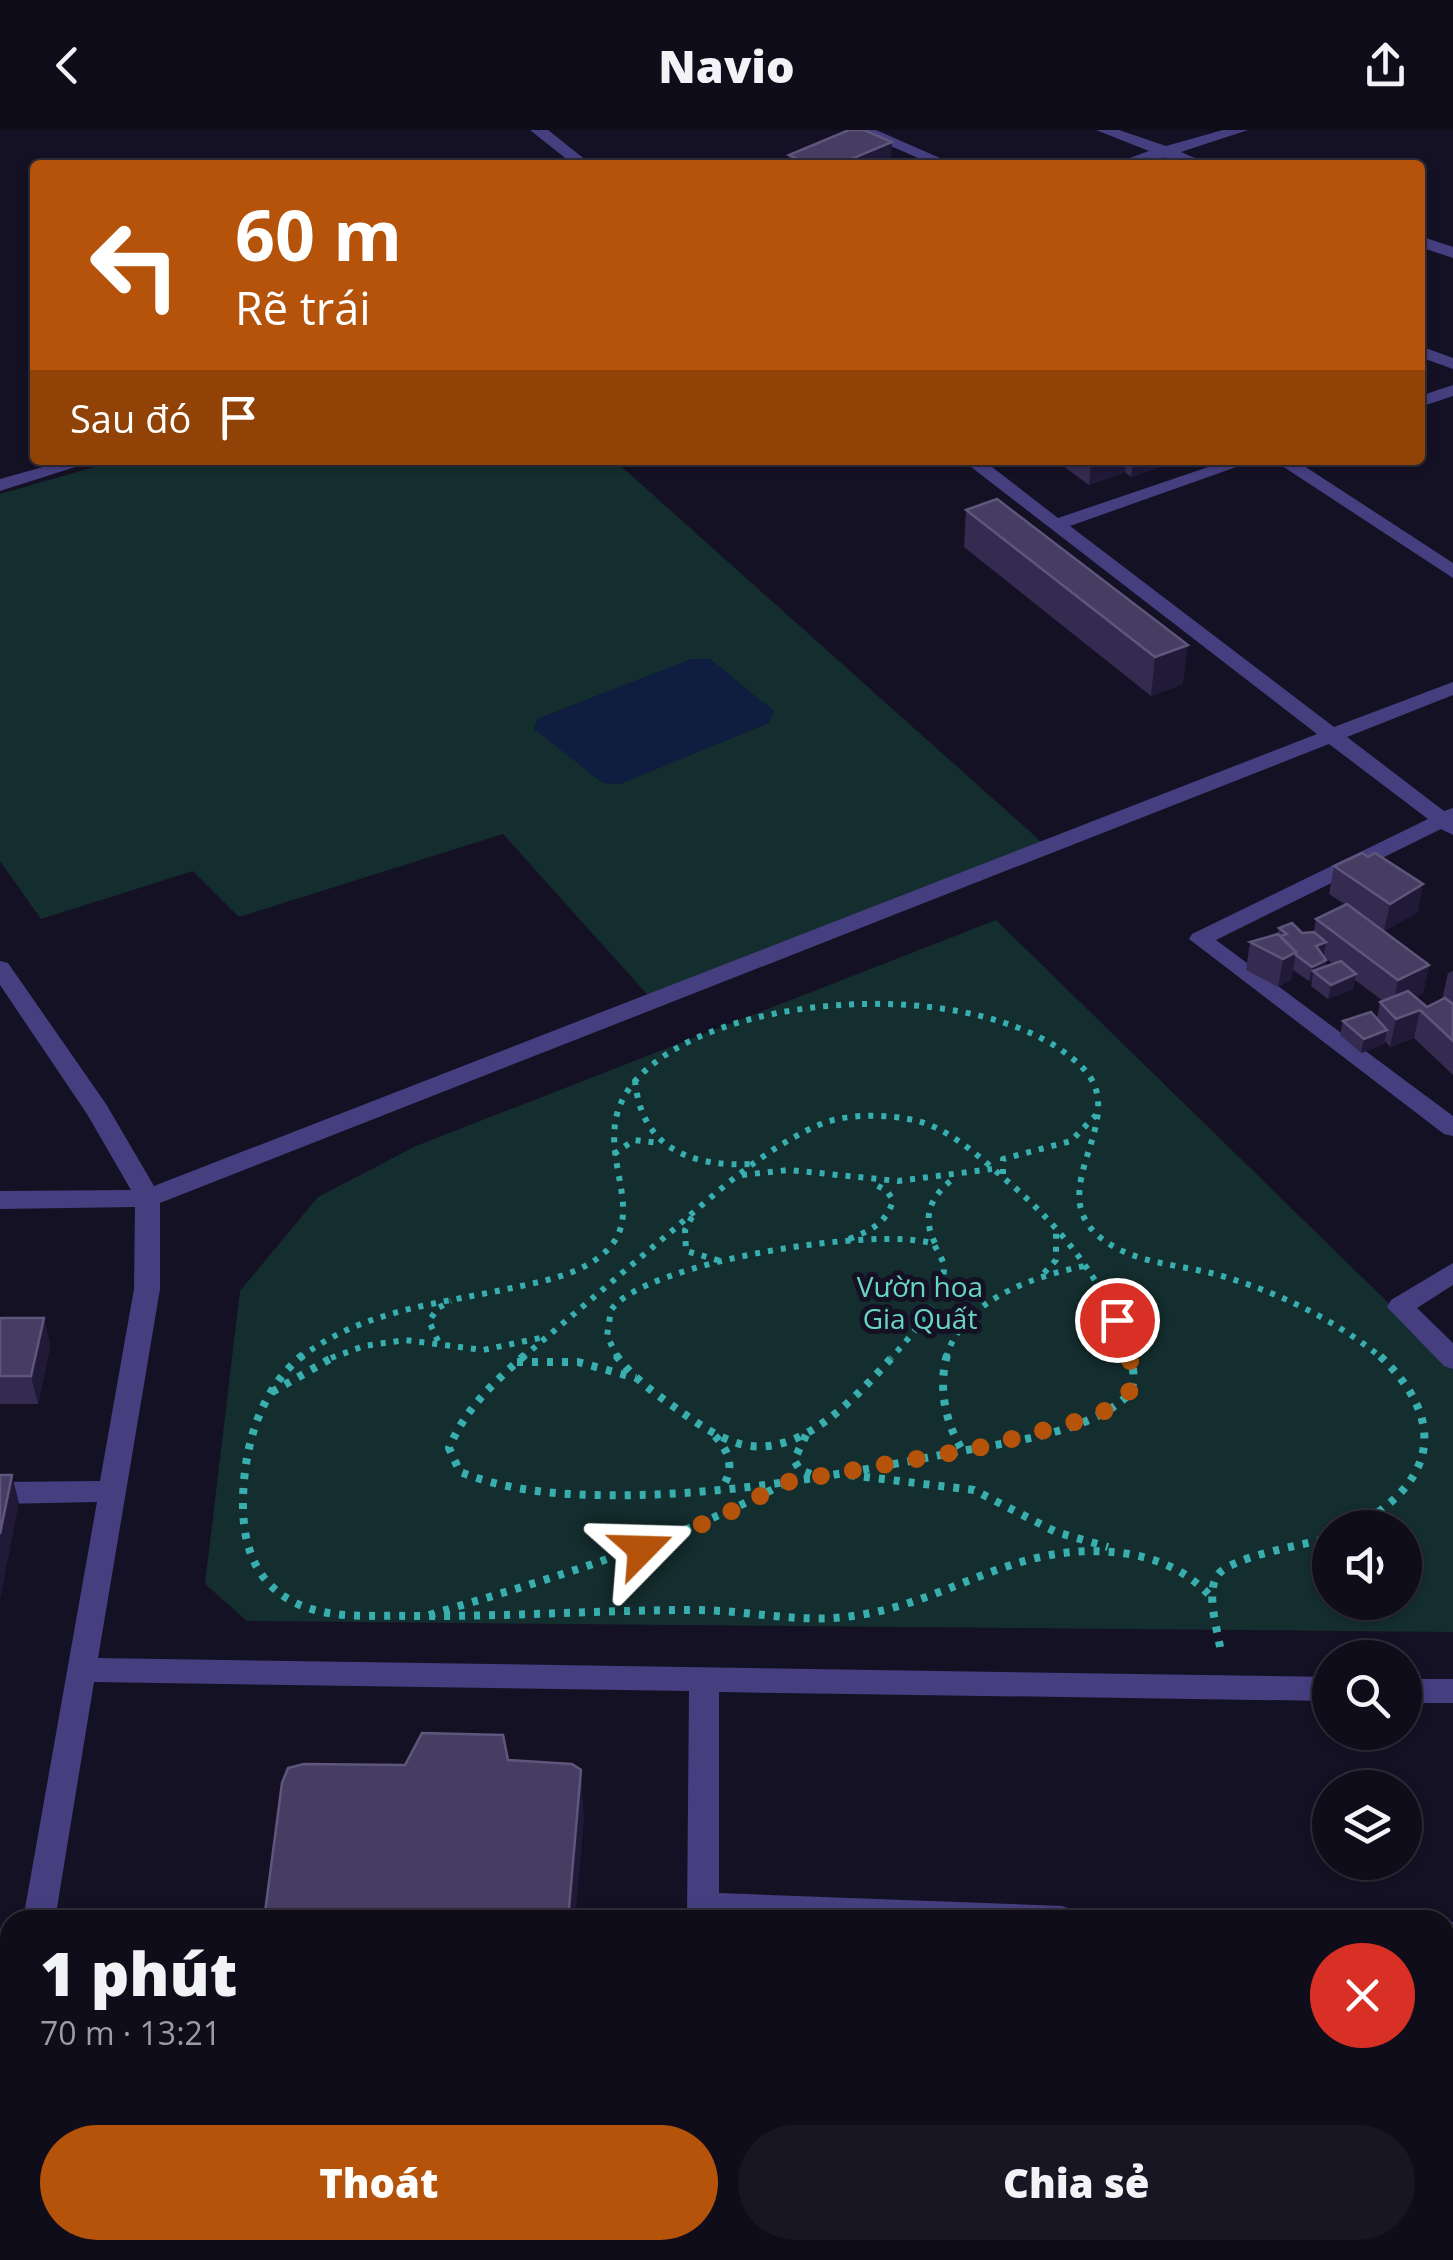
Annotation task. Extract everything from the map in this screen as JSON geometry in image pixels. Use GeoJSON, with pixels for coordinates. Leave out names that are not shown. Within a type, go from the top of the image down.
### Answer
{"type":"FeatureCollection","features":[{"type":"Feature","properties":{"kind":"street"},"geometry":{"type":"LineString","coordinates":[[538,130],[577,160]]}},
{"type":"Feature","properties":{"kind":"street"},"geometry":{"type":"LineString","coordinates":[[862,130],[936,160]]}},
{"type":"Feature","properties":{"kind":"street"},"geometry":{"type":"LineString","coordinates":[[1104,130],[1188,160]]}},
{"type":"Feature","properties":{"kind":"street"},"geometry":{"type":"LineString","coordinates":[[1136,160],[1240,130]]}},
{"type":"Feature","properties":{"kind":"street"},"geometry":{"type":"LineString","coordinates":[[1425,243],[1453,253]]}},
{"type":"Feature","properties":{"kind":"street"},"geometry":{"type":"LineString","coordinates":[[1425,353],[1453,364]]}},
{"type":"Feature","properties":{"kind":"street"},"geometry":{"type":"LineString","coordinates":[[1425,400],[1453,390]]}},
{"type":"Feature","properties":{"kind":"street"},"geometry":{"type":"LineString","coordinates":[[0,485],[70,465]]}},
{"type":"Feature","properties":{"kind":"street"},"geometry":{"type":"LineString","coordinates":[[978,465],[1332,736],[1450,821],[1200,939],[1453,1128]]}},
{"type":"Feature","properties":{"kind":"street"},"geometry":{"type":"LineString","coordinates":[[1056,524],[1231,465]]}},
{"type":"Feature","properties":{"kind":"street"},"geometry":{"type":"LineString","coordinates":[[1290,465],[1453,572]]}},
{"type":"Feature","properties":{"kind":"street"},"geometry":{"type":"LineString","coordinates":[[0,1200],[148,1198],[1453,688]]}},
{"type":"Feature","properties":{"kind":"street"},"geometry":{"type":"LineString","coordinates":[[0,968],[97,1110],[148,1198],[147,1290],[42,1910]]}},
{"type":"Feature","properties":{"kind":"street"},"geometry":{"type":"LineString","coordinates":[[1453,1272],[1400,1307],[1453,1359]]}},
{"type":"Feature","properties":{"kind":"street"},"geometry":{"type":"LineString","coordinates":[[0,1493],[112,1491]]}},
{"type":"Feature","properties":{"kind":"street"},"geometry":{"type":"LineString","coordinates":[[82,1670],[1312,1689]]}},
{"type":"Feature","properties":{"kind":"street"},"geometry":{"type":"LineString","coordinates":[[703,1910],[704,1679]]}},
{"type":"Feature","properties":{"kind":"street"},"geometry":{"type":"LineString","coordinates":[[1422,1691],[1453,1692]]}},
{"type":"Feature","properties":{"kind":"path"},"geometry":{"type":"LineString","coordinates":[[1118,1550],[1074,1547],[1039,1552],[887,1608],[843,1617],[682,1610],[425,1616],[312,1610],[290,1601],[269,1585],[246,1544],[243,1517],[251,1436],[268,1395],[294,1362],[355,1323],[395,1309],[557,1278],[588,1264],[610,1247],[622,1230],[624,1215],[613,1156],[615,1115],[646,1068],[748,1022],[836,1006],[930,1006],[970,1012],[1037,1037],[1085,1067],[1097,1085],[1102,1105],[1078,1183],[1080,1209],[1088,1228],[1109,1244],[1256,1287],[1336,1324],[1374,1351],[1400,1377],[1418,1405],[1427,1435],[1422,1466],[1404,1494],[1380,1510]]}},
{"type":"Feature","properties":{"kind":"path"},"geometry":{"type":"LineString","coordinates":[[635,1080],[637,1109],[644,1122],[670,1148]]}},
{"type":"Feature","properties":{"kind":"path"},"geometry":{"type":"LineString","coordinates":[[1004,1178],[1000,1166],[1003,1159],[1071,1141],[1092,1122],[1102,1105]]}},
{"type":"Feature","properties":{"kind":"path"},"geometry":{"type":"LineString","coordinates":[[854,1117],[894,1118],[929,1125],[993,1168],[1053,1223],[1117,1320],[1135,1376],[1128,1395],[1097,1416],[963,1451],[842,1474],[719,1491],[546,1493],[496,1487],[460,1472],[449,1448],[461,1420],[515,1362],[737,1176],[823,1124],[854,1117]]}},
{"type":"Feature","properties":{"kind":"path"},"geometry":{"type":"LineString","coordinates":[[613,1156],[628,1140],[640,1138],[724,1168],[753,1164]]}},
{"type":"Feature","properties":{"kind":"path"},"geometry":{"type":"LineString","coordinates":[[737,1176],[785,1169],[864,1180],[960,1175],[993,1168]]}},
{"type":"Feature","properties":{"kind":"path"},"geometry":{"type":"LineString","coordinates":[[822,1477],[800,1470],[794,1460],[798,1445],[858,1393],[898,1351],[937,1290],[944,1264],[928,1229],[926,1214],[932,1198],[960,1175]]}},
{"type":"Feature","properties":{"kind":"path"},"geometry":{"type":"LineString","coordinates":[[838,1243],[878,1226],[892,1209],[894,1200],[887,1191],[864,1180]]}},
{"type":"Feature","properties":{"kind":"path"},"geometry":{"type":"LineString","coordinates":[[699,1208],[685,1230],[686,1251],[703,1258],[732,1260]]}},
{"type":"Feature","properties":{"kind":"path"},"geometry":{"type":"LineString","coordinates":[[1039,1277],[1056,1260],[1059,1242],[1053,1223]]}},
{"type":"Feature","properties":{"kind":"path"},"geometry":{"type":"LineString","coordinates":[[811,1430],[788,1441],[756,1446],[733,1442],[706,1428],[647,1383],[611,1348],[606,1334],[610,1310],[619,1300],[650,1282],[732,1260],[838,1243],[905,1238],[923,1240],[941,1252]]}},
{"type":"Feature","properties":{"kind":"path"},"geometry":{"type":"LineString","coordinates":[[963,1451],[950,1426],[942,1390],[940,1376],[946,1354],[979,1309],[1006,1291],[1039,1277],[1084,1266]]}},
{"type":"Feature","properties":{"kind":"path"},"geometry":{"type":"LineString","coordinates":[[439,1342],[429,1321],[438,1308],[461,1296]]}},
{"type":"Feature","properties":{"kind":"path"},"geometry":{"type":"LineString","coordinates":[[268,1395],[311,1367],[346,1352],[400,1339],[493,1350],[546,1336]]}},
{"type":"Feature","properties":{"kind":"path"},"geometry":{"type":"LineString","coordinates":[[515,1362],[583,1362],[647,1383]]}},
{"type":"Feature","properties":{"kind":"path"},"geometry":{"type":"LineString","coordinates":[[706,1428],[730,1454],[729,1476],[719,1491]]}},
{"type":"Feature","properties":{"kind":"path"},"geometry":{"type":"LineString","coordinates":[[842,1474],[974,1490],[1056,1532],[1190,1572],[1213,1599],[1217,1576],[1232,1564],[1312,1543]]}},
{"type":"Feature","properties":{"kind":"path"},"geometry":{"type":"LineString","coordinates":[[425,1616],[444,1607],[545,1584],[616,1560],[724,1515],[787,1482]]}},
{"type":"Feature","properties":{"kind":"green space"},"geometry":{"type":"Polygon","coordinates":[[[102,465],[620,465],[1047,847],[653,1001],[503,834],[239,917],[193,871],[41,919],[0,861],[0,494],[102,465]]]}},
{"type":"Feature","properties":{"kind":"green space","name":"Vườn hoa Gia Quất"},"geometry":{"type":"Polygon","coordinates":[[[996,920],[1453,1366],[1453,1632],[247,1621],[205,1584],[240,1291],[318,1197],[416,1146],[996,920]]]}},
{"type":"Feature","properties":{"kind":"water"},"geometry":{"type":"Polygon","coordinates":[[[691,659],[710,659],[774,711],[769,723],[620,784],[603,783],[534,729],[537,719],[691,659]]]}},
{"type":"Feature","properties":{"kind":"building"},"geometry":{"type":"Polygon","coordinates":[[[849,130],[864,130],[892,142],[849,160],[800,160],[789,155],[849,130]]]}},
{"type":"Feature","properties":{"kind":"building"},"geometry":{"type":"Polygon","coordinates":[[[997,499],[1188,645],[1155,657],[966,510],[997,499]]]}},
{"type":"Feature","properties":{"kind":"building"},"geometry":{"type":"Polygon","coordinates":[[[1362,853],[1368,857],[1375,853],[1423,884],[1390,904],[1334,866],[1362,853]]]}},
{"type":"Feature","properties":{"kind":"building"},"geometry":{"type":"Polygon","coordinates":[[[1347,904],[1429,965],[1398,980],[1316,919],[1347,904]]]}},
{"type":"Feature","properties":{"kind":"building"},"geometry":{"type":"Polygon","coordinates":[[[1292,923],[1302,933],[1314,932],[1326,942],[1316,946],[1326,960],[1312,967],[1296,955],[1280,936],[1287,934],[1279,928],[1292,923]]]}},
{"type":"Feature","properties":{"kind":"building"},"geometry":{"type":"Polygon","coordinates":[[[1278,934],[1296,952],[1283,959],[1250,942],[1278,934]]]}},
{"type":"Feature","properties":{"kind":"building"},"geometry":{"type":"Polygon","coordinates":[[[1341,961],[1356,974],[1331,985],[1313,971],[1341,961]]]}},
{"type":"Feature","properties":{"kind":"building"},"geometry":{"type":"Polygon","coordinates":[[[1408,991],[1427,1007],[1445,998],[1453,1004],[1453,1041],[1420,1010],[1396,1019],[1380,1002],[1408,991]]]}},
{"type":"Feature","properties":{"kind":"building"},"geometry":{"type":"Polygon","coordinates":[[[1371,1012],[1387,1030],[1364,1039],[1343,1021],[1371,1012]]]}},
{"type":"Feature","properties":{"kind":"building"},"geometry":{"type":"Polygon","coordinates":[[[0,1318],[44,1318],[31,1376],[0,1376],[0,1318]]]}},
{"type":"Feature","properties":{"kind":"building"},"geometry":{"type":"Polygon","coordinates":[[[0,1475],[12,1475],[0,1534],[0,1475]]]}},
{"type":"Feature","properties":{"kind":"building"},"geometry":{"type":"Polygon","coordinates":[[[422,1733],[503,1735],[508,1760],[572,1764],[581,1770],[569,1910],[265,1910],[282,1783],[288,1768],[304,1764],[405,1765],[422,1733]]]}},
{"type":"Feature","properties":{"kind":"route"},"geometry":{"type":"LineString","coordinates":[[642,1549],[724,1515],[787,1482],[978,1448],[1097,1416],[1128,1395],[1135,1376],[1117,1320]]}}]}
